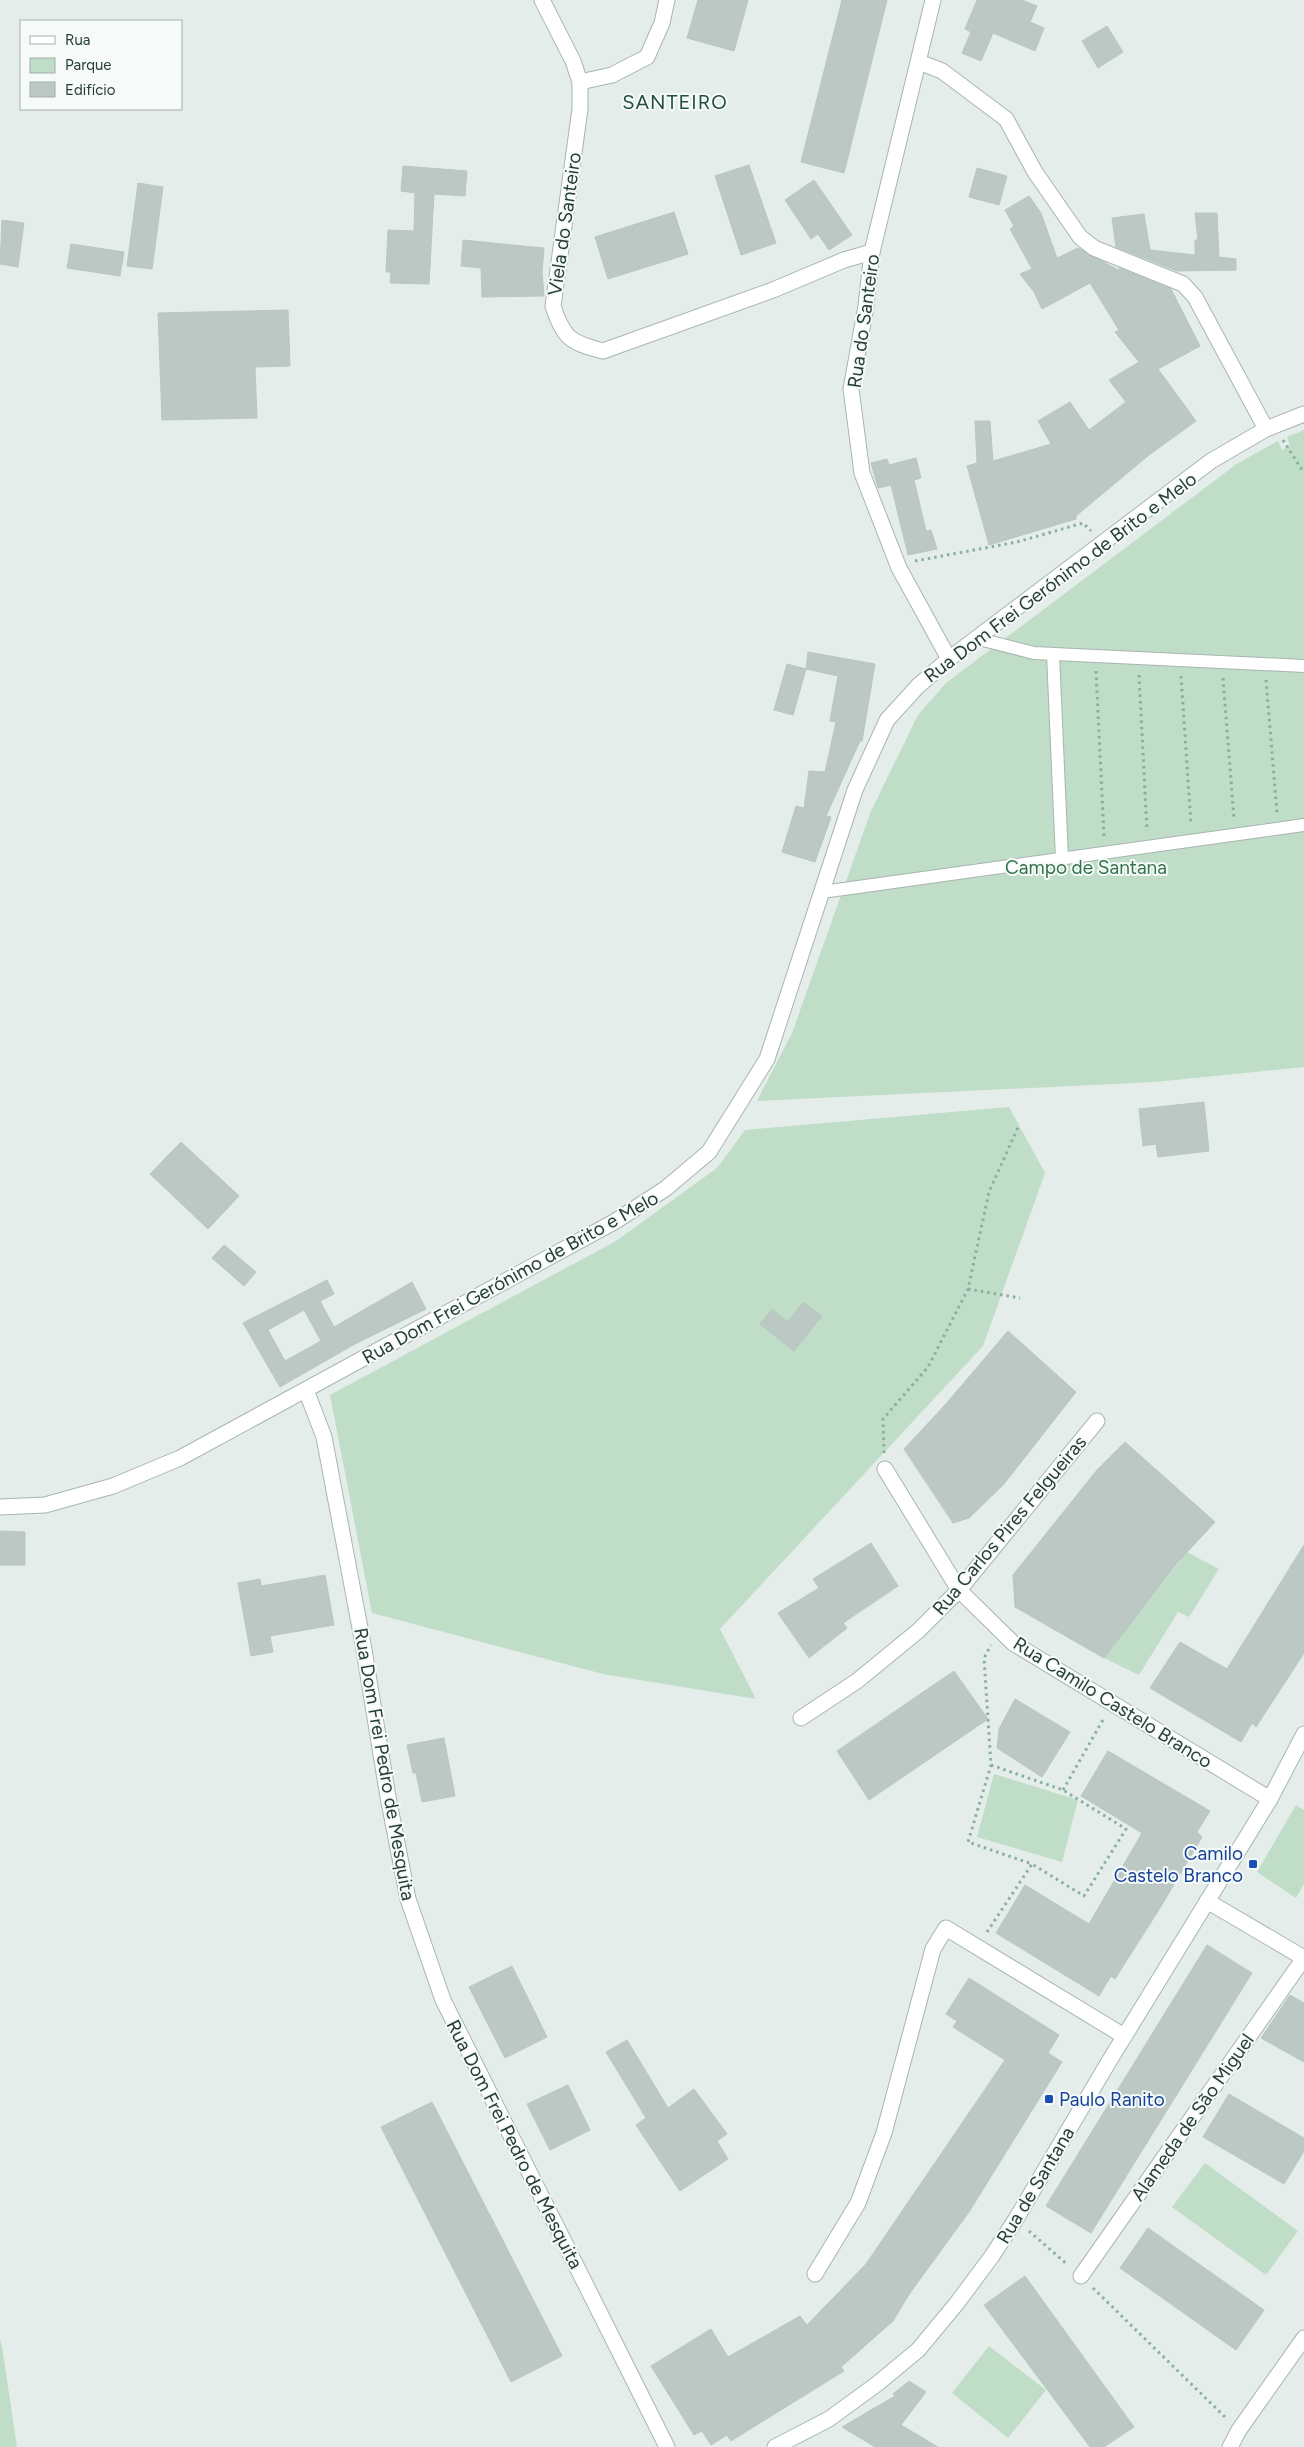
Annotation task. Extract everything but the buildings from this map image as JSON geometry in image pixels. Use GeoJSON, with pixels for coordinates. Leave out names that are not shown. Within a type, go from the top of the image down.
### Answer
{"type":"FeatureCollection","features":[{"type":"Feature","properties":{"kind":"street","name":"Viela do Santeiro"},"geometry":{"type":"LineString","coordinates":[[542,0],[573,61],[580,82],[580,108],[553,306],[560,327],[578,345],[603,352],[773,290],[844,260],[872,252]]}},
{"type":"Feature","properties":{"kind":"street"},"geometry":{"type":"LineString","coordinates":[[580,82],[612,75],[647,57],[662,23],[667,0]]}},
{"type":"Feature","properties":{"kind":"street","name":"Rua do Santeiro"},"geometry":{"type":"LineString","coordinates":[[933,0],[872,252],[866,306],[851,390],[862,473],[899,568],[948,659]]}},
{"type":"Feature","properties":{"kind":"street"},"geometry":{"type":"LineString","coordinates":[[919,62],[942,71],[1006,119],[1034,172],[1080,237],[1094,248],[1183,284],[1194,297],[1266,429]]}},
{"type":"Feature","properties":{"kind":"street","name":"Rua Dom Frei Gerónimo de Brito e Melo"},"geometry":{"type":"LineString","coordinates":[[0,1507],[45,1505],[113,1486],[180,1458],[614,1222],[665,1189],[709,1152],[768,1059],[855,790],[887,720],[918,686],[948,659],[1104,544],[1211,461],[1266,429],[1304,414]]}},
{"type":"Feature","properties":{"kind":"street","name":"Rua Dom Frei Pedro de Mesquita"},"geometry":{"type":"LineString","coordinates":[[306,1390],[324,1437],[363,1644],[388,1798],[408,1899],[443,2000],[667,2447]]}},
{"type":"Feature","properties":{"kind":"street","name":"Rua Carlos Pires Felgueiras"},"geometry":{"type":"LineString","coordinates":[[801,1718],[856,1681],[918,1631],[960,1590],[1097,1422]]}},
{"type":"Feature","properties":{"kind":"street","name":"Rua Camilo Castelo Branco"},"geometry":{"type":"LineString","coordinates":[[885,1469],[960,1590],[1013,1643],[1270,1798]]}},
{"type":"Feature","properties":{"kind":"street","name":"Rua de Santana"},"geometry":{"type":"LineString","coordinates":[[776,2447],[829,2419],[877,2384],[918,2350],[992,2256],[1270,1798],[1304,1734]]}},
{"type":"Feature","properties":{"kind":"street"},"geometry":{"type":"LineString","coordinates":[[1207,1901],[1304,1958]]}},
{"type":"Feature","properties":{"kind":"street"},"geometry":{"type":"LineString","coordinates":[[815,2274],[858,2203],[884,2133],[933,1949],[946,1928],[1124,2036]]}},
{"type":"Feature","properties":{"kind":"street","name":"Alameda de São Miguel"},"geometry":{"type":"LineString","coordinates":[[1081,2276],[1304,1958]]}},
{"type":"Feature","properties":{"kind":"street"},"geometry":{"type":"LineString","coordinates":[[1230,2447],[1239,2430],[1304,2338]]}},
{"type":"Feature","properties":{"kind":"lane"},"geometry":{"type":"LineString","coordinates":[[979,638],[1034,653],[1304,666]]}},
{"type":"Feature","properties":{"kind":"lane"},"geometry":{"type":"LineString","coordinates":[[1053,654],[1062,859]]}},
{"type":"Feature","properties":{"kind":"lane"},"geometry":{"type":"LineString","coordinates":[[822,892],[1304,825]]}},
{"type":"Feature","properties":{"kind":"path"},"geometry":{"type":"LineString","coordinates":[[1283,439],[1304,473]]}},
{"type":"Feature","properties":{"kind":"path"},"geometry":{"type":"LineString","coordinates":[[899,568],[909,562],[1017,542],[1083,523],[1104,544]]}},
{"type":"Feature","properties":{"kind":"path"},"geometry":{"type":"LineString","coordinates":[[1096,656],[1105,853]]}},
{"type":"Feature","properties":{"kind":"path"},"geometry":{"type":"LineString","coordinates":[[1138,658],[1148,846]]}},
{"type":"Feature","properties":{"kind":"path"},"geometry":{"type":"LineString","coordinates":[[1180,660],[1192,840]]}},
{"type":"Feature","properties":{"kind":"path"},"geometry":{"type":"LineString","coordinates":[[1222,662],[1235,834]]}},
{"type":"Feature","properties":{"kind":"path"},"geometry":{"type":"LineString","coordinates":[[1265,664],[1278,828]]}},
{"type":"Feature","properties":{"kind":"path"},"geometry":{"type":"LineString","coordinates":[[885,1469],[883,1419],[928,1367],[968,1289],[989,1192],[1019,1125]]}},
{"type":"Feature","properties":{"kind":"path"},"geometry":{"type":"LineString","coordinates":[[968,1289],[1020,1298]]}},
{"type":"Feature","properties":{"kind":"path"},"geometry":{"type":"LineString","coordinates":[[991,1765],[1064,1790],[1126,1829],[1084,1896],[1032,1864],[968,1842],[991,1765],[984,1658],[999,1629]]}},
{"type":"Feature","properties":{"kind":"path"},"geometry":{"type":"LineString","coordinates":[[1064,1790],[1113,1702]]}},
{"type":"Feature","properties":{"kind":"path"},"geometry":{"type":"LineString","coordinates":[[977,1947],[1032,1864]]}},
{"type":"Feature","properties":{"kind":"path"},"geometry":{"type":"LineString","coordinates":[[1016,2219],[1081,2276],[1239,2430]]}},
{"type":"Feature","properties":{"kind":"green space","name":"Campo de Santana"},"geometry":{"type":"Polygon","coordinates":[[[1304,430],[1304,1067],[1155,1082],[757,1101],[792,1033],[871,811],[918,715],[946,683],[1238,463],[1278,441],[1282,450],[1290,446],[1287,437],[1304,430]]]}},
{"type":"Feature","properties":{"kind":"green space"},"geometry":{"type":"Polygon","coordinates":[[[1009,1107],[1045,1173],[983,1346],[720,1629],[756,1699],[603,1674],[372,1613],[330,1395],[616,1241],[717,1168],[745,1130],[1009,1107]]]}},
{"type":"Feature","properties":{"kind":"green space"},"geometry":{"type":"Polygon","coordinates":[[[1187,1552],[1219,1569],[1189,1617],[1178,1612],[1139,1675],[1104,1658],[1187,1552]]]}},
{"type":"Feature","properties":{"kind":"green space"},"geometry":{"type":"Polygon","coordinates":[[[994,1774],[1078,1800],[1062,1862],[977,1837],[994,1774]]]}},
{"type":"Feature","properties":{"kind":"green space"},"geometry":{"type":"Polygon","coordinates":[[[1296,1805],[1304,1810],[1304,1884],[1296,1898],[1257,1872],[1296,1805]]]}},
{"type":"Feature","properties":{"kind":"green space"},"geometry":{"type":"Polygon","coordinates":[[[1205,2163],[1298,2231],[1266,2275],[1172,2207],[1205,2163]]]}},
{"type":"Feature","properties":{"kind":"green space"},"geometry":{"type":"Polygon","coordinates":[[[0,2339],[2,2347],[17,2447],[0,2447],[0,2339]]]}},
{"type":"Feature","properties":{"kind":"green space"},"geometry":{"type":"Polygon","coordinates":[[[989,2346],[1046,2390],[1008,2438],[952,2393],[989,2346]]]}},
{"type":"Feature","properties":{"kind":"place","name":"Camilo Castelo Branco"},"geometry":{"type":"Point","coordinates":[1253,1864]}},
{"type":"Feature","properties":{"kind":"place","name":"Paulo Ranito"},"geometry":{"type":"Point","coordinates":[1049,2099]}},
{"type":"Feature","properties":{"kind":"district","name":"SANTEIRO"},"geometry":{"type":"Point","coordinates":[675,102]}}]}
